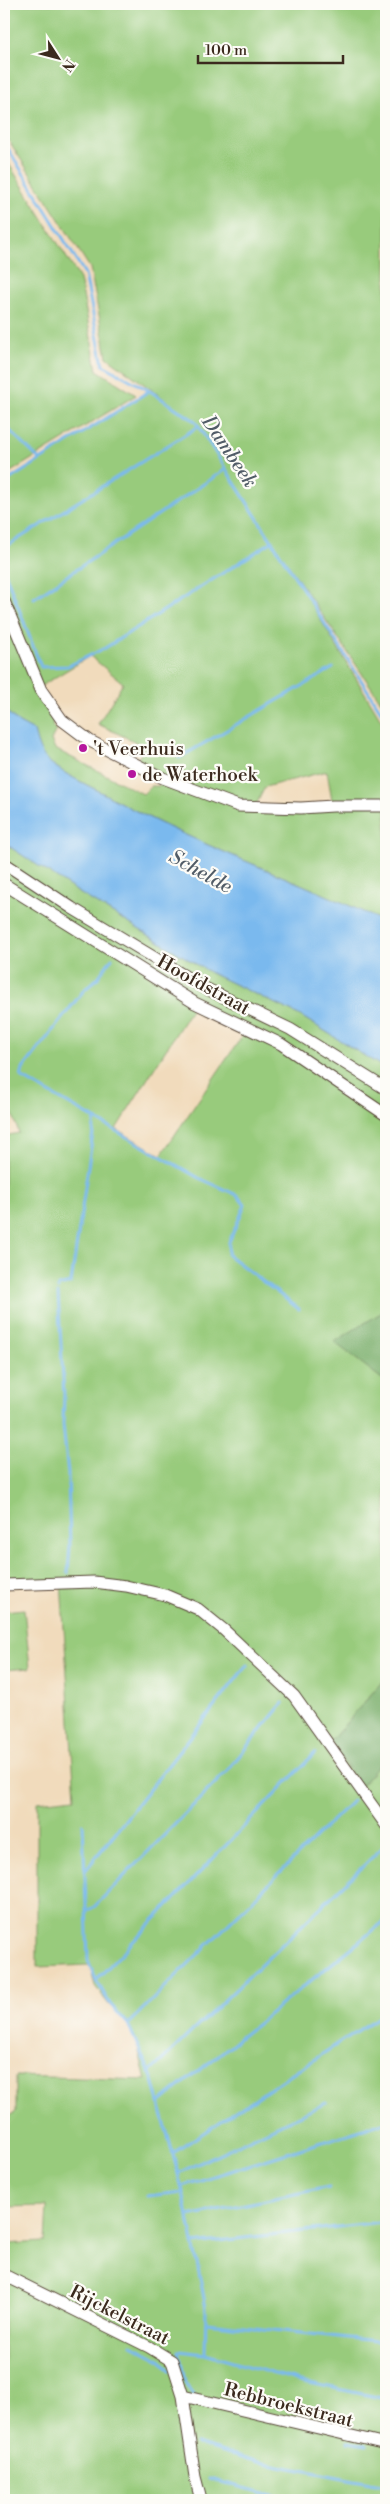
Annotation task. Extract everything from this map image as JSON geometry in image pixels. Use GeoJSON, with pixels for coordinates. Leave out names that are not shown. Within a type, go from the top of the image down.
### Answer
{"type":"FeatureCollection","features":[{"type":"Feature","properties":{"kind":"street"},"geometry":{"type":"LineString","coordinates":[[4,601],[40,690],[62,720],[90,742],[163,778],[238,806],[301,808],[386,806]]}},
{"type":"Feature","properties":{"kind":"street","name":"Hoofdstraat"},"geometry":{"type":"LineString","coordinates":[[4,863],[72,908],[204,988],[290,1029],[386,1089]]}},
{"type":"Feature","properties":{"kind":"street","name":"Hoofdstraat"},"geometry":{"type":"LineString","coordinates":[[4,884],[195,1003],[282,1044],[386,1115]]}},
{"type":"Feature","properties":{"kind":"street"},"geometry":{"type":"LineString","coordinates":[[4,1585],[94,1582],[126,1586],[165,1595],[198,1609],[224,1630],[294,1696],[386,1826]]}},
{"type":"Feature","properties":{"kind":"street","name":"Rijckelstraat"},"geometry":{"type":"LineString","coordinates":[[4,2275],[149,2347],[172,2361],[183,2396],[195,2477],[201,2500]]}},
{"type":"Feature","properties":{"kind":"street","name":"Rebbroekstraat"},"geometry":{"type":"LineString","coordinates":[[183,2396],[386,2444]]}},
{"type":"Feature","properties":{"kind":"green space"},"geometry":{"type":"Polygon","coordinates":[[[4,4],[386,4],[386,709],[281,554],[386,728],[386,923],[178,831],[70,776],[45,758],[38,747],[34,731],[19,723],[4,709],[4,483],[150,391],[175,407],[107,357],[90,268],[4,133],[4,4]],[[90,656],[36,689],[55,717],[52,726],[56,730],[51,740],[55,749],[143,794],[151,786],[159,786],[163,778],[136,764],[144,746],[98,724],[123,683],[90,656]],[[327,771],[265,787],[255,807],[333,806],[327,771]]]}},
{"type":"Feature","properties":{"kind":"green space"},"geometry":{"type":"Polygon","coordinates":[[[4,156],[80,279],[97,370],[136,395],[4,476],[4,156]]]}},
{"type":"Feature","properties":{"kind":"green space"},"geometry":{"type":"Polygon","coordinates":[[[4,843],[81,894],[211,973],[299,1015],[386,1069],[386,1310],[335,1342],[386,1382],[386,1677],[330,1742],[361,1786],[386,1757],[386,2500],[4,2500],[4,2244],[45,2242],[47,2206],[4,2207],[4,2120],[16,2112],[16,2076],[146,2080],[136,2040],[127,2021],[109,2005],[95,1986],[90,1965],[37,1967],[37,1802],[75,1798],[61,1582],[4,1585],[4,1136],[19,1133],[4,1088],[4,843]],[[194,1005],[116,1129],[161,1155],[247,1029],[194,1005]]]}},
{"type":"Feature","properties":{"kind":"green space"},"geometry":{"type":"Polygon","coordinates":[[[386,1310],[386,1382],[334,1342],[386,1310]]]}},
{"type":"Feature","properties":{"kind":"green space"},"geometry":{"type":"Polygon","coordinates":[[[24,1609],[30,1668],[4,1670],[4,1611],[24,1609]]]}},
{"type":"Feature","properties":{"kind":"green space"},"geometry":{"type":"Polygon","coordinates":[[[386,1677],[386,1757],[361,1786],[330,1742],[386,1677]]]}},
{"type":"Feature","properties":{"kind":"water","name":"Schelde"},"geometry":{"type":"Polygon","coordinates":[[[4,709],[19,723],[34,731],[45,758],[70,776],[178,831],[386,923],[386,1069],[299,1015],[211,973],[81,894],[4,843],[4,709]]]}},
{"type":"Feature","properties":{"kind":"waterway","name":"Dambeek"},"geometry":{"type":"LineString","coordinates":[[4,142],[85,274],[103,365],[150,391],[195,421],[386,719]]}},
{"type":"Feature","properties":{"kind":"waterway"},"geometry":{"type":"LineString","coordinates":[[4,483],[149,391]]}},
{"type":"Feature","properties":{"kind":"waterway"},"geometry":{"type":"LineString","coordinates":[[4,425],[40,460]]}},
{"type":"Feature","properties":{"kind":"waterway"},"geometry":{"type":"LineString","coordinates":[[7,546],[199,426]]}},
{"type":"Feature","properties":{"kind":"waterway"},"geometry":{"type":"LineString","coordinates":[[34,598],[226,469]]}},
{"type":"Feature","properties":{"kind":"waterway"},"geometry":{"type":"LineString","coordinates":[[4,570],[41,667],[68,666],[105,648],[273,541]]}},
{"type":"Feature","properties":{"kind":"waterway"},"geometry":{"type":"LineString","coordinates":[[179,758],[333,668]]}},
{"type":"Feature","properties":{"kind":"waterway"},"geometry":{"type":"LineString","coordinates":[[112,958],[97,979],[84,990],[23,1069],[21,1077],[199,1178],[237,1195],[245,1205],[229,1242],[228,1255],[299,1309]]}},
{"type":"Feature","properties":{"kind":"waterway"},"geometry":{"type":"LineString","coordinates":[[58,1289],[58,1286],[71,1283],[95,1119]]}},
{"type":"Feature","properties":{"kind":"waterway"},"geometry":{"type":"LineString","coordinates":[[58,1294],[64,1395],[63,1424],[68,1474],[70,1545],[68,1573]]}},
{"type":"Feature","properties":{"kind":"waterway"},"geometry":{"type":"LineString","coordinates":[[85,1871],[247,1665]]}},
{"type":"Feature","properties":{"kind":"waterway"},"geometry":{"type":"LineString","coordinates":[[86,1911],[94,1907],[226,1772],[283,1703]]}},
{"type":"Feature","properties":{"kind":"waterway"},"geometry":{"type":"LineString","coordinates":[[96,1980],[315,1753]]}},
{"type":"Feature","properties":{"kind":"waterway"},"geometry":{"type":"LineString","coordinates":[[128,2024],[352,1801]]}},
{"type":"Feature","properties":{"kind":"waterway"},"geometry":{"type":"LineString","coordinates":[[83,1824],[88,1960],[96,1980],[110,2004],[128,2024],[153,2080],[183,2192],[206,2308],[205,2354]]}},
{"type":"Feature","properties":{"kind":"waterway"},"geometry":{"type":"LineString","coordinates":[[149,2073],[386,1844]]}},
{"type":"Feature","properties":{"kind":"waterway"},"geometry":{"type":"LineString","coordinates":[[159,2103],[386,1920]]}},
{"type":"Feature","properties":{"kind":"waterway"},"geometry":{"type":"LineString","coordinates":[[173,2153],[386,2012]]}},
{"type":"Feature","properties":{"kind":"waterway"},"geometry":{"type":"LineString","coordinates":[[178,2173],[326,2103]]}},
{"type":"Feature","properties":{"kind":"waterway"},"geometry":{"type":"LineString","coordinates":[[182,2186],[386,2122]]}},
{"type":"Feature","properties":{"kind":"waterway"},"geometry":{"type":"LineString","coordinates":[[188,2216],[329,2187]]}},
{"type":"Feature","properties":{"kind":"waterway"},"geometry":{"type":"LineString","coordinates":[[147,2196],[183,2192]]}},
{"type":"Feature","properties":{"kind":"waterway"},"geometry":{"type":"LineString","coordinates":[[193,2244],[380,2222]]}},
{"type":"Feature","properties":{"kind":"waterway"},"geometry":{"type":"LineString","coordinates":[[206,2323],[386,2342]]}},
{"type":"Feature","properties":{"kind":"waterway"},"geometry":{"type":"LineString","coordinates":[[132,2345],[161,2360],[170,2371]]}},
{"type":"Feature","properties":{"kind":"waterway"},"geometry":{"type":"LineString","coordinates":[[193,2395],[185,2382],[179,2351],[205,2354],[300,2381],[386,2399]]}},
{"type":"Feature","properties":{"kind":"waterway"},"geometry":{"type":"LineString","coordinates":[[348,2442],[367,2445]]}},
{"type":"Feature","properties":{"kind":"waterway"},"geometry":{"type":"LineString","coordinates":[[196,2444],[259,2462],[386,2486]]}},
{"type":"Feature","properties":{"kind":"waterway"},"geometry":{"type":"LineString","coordinates":[[209,2479],[292,2500]]}},
{"type":"Feature","properties":{"kind":"place","name":"'t Veerhuis"},"geometry":{"type":"Point","coordinates":[83,748]}},
{"type":"Feature","properties":{"kind":"place","name":"de Waterhoek"},"geometry":{"type":"Point","coordinates":[132,774]}}]}
